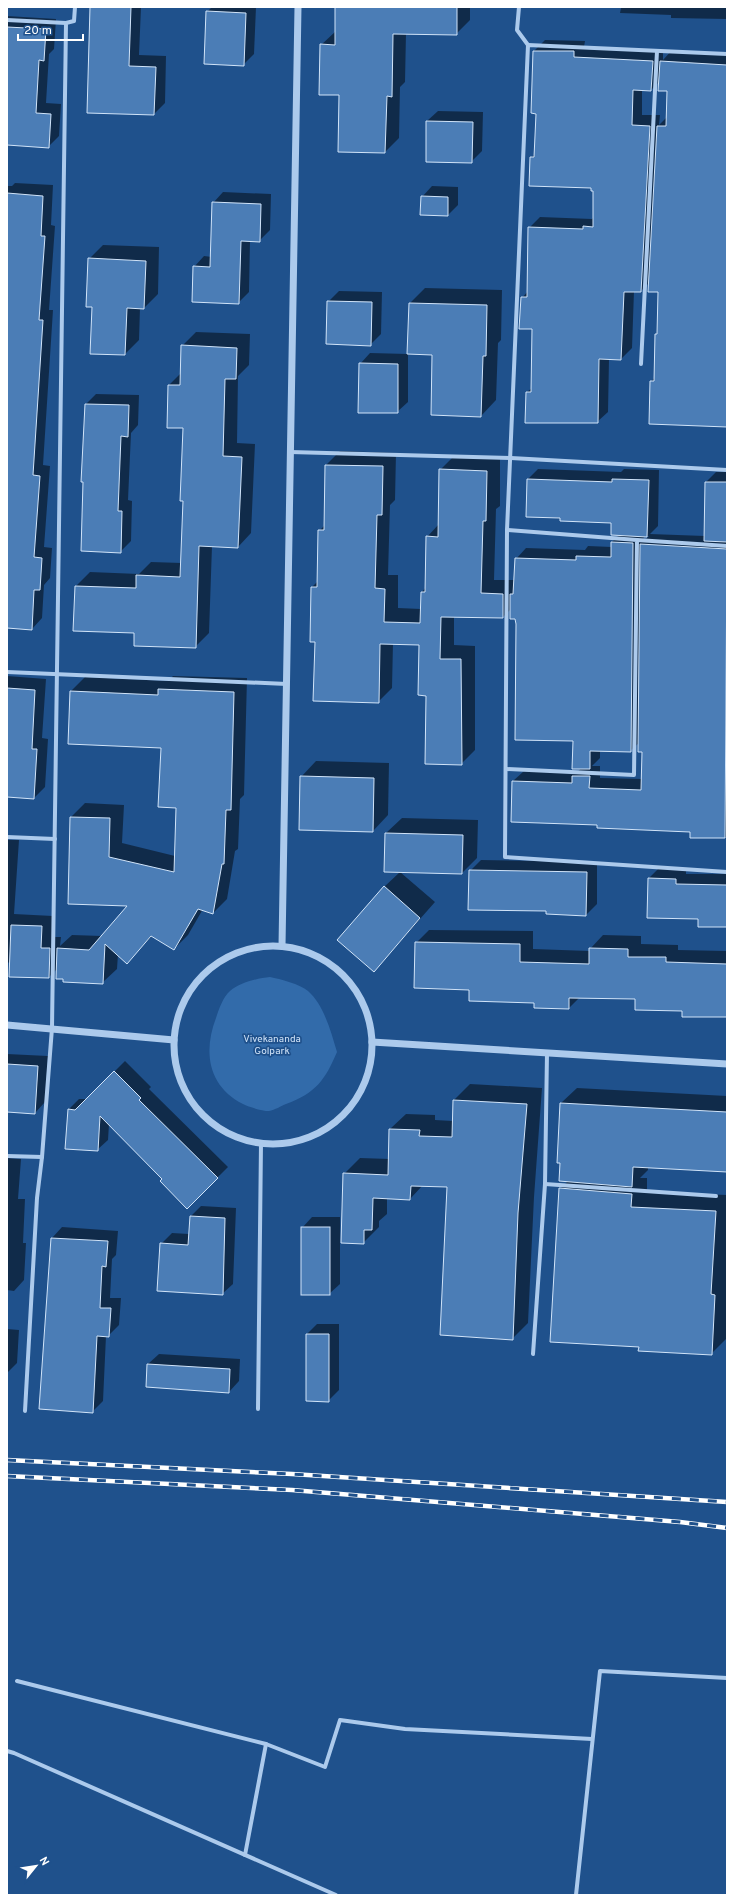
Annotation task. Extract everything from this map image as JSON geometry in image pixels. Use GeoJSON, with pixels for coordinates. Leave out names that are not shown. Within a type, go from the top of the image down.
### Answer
{"type":"FeatureCollection","features":[{"type":"Feature","properties":{"kind":"street"},"geometry":{"type":"LineString","coordinates":[[7,20],[66,23],[74,21],[75,7]]}},
{"type":"Feature","properties":{"kind":"street"},"geometry":{"type":"LineString","coordinates":[[282,946],[298,7]]}},
{"type":"Feature","properties":{"kind":"street"},"geometry":{"type":"LineString","coordinates":[[519,7],[517,30],[528,45],[507,530],[505,857],[727,872]]}},
{"type":"Feature","properties":{"kind":"street"},"geometry":{"type":"LineString","coordinates":[[25,1411],[37,1198],[42,1157],[52,1028],[66,23]]}},
{"type":"Feature","properties":{"kind":"street"},"geometry":{"type":"LineString","coordinates":[[528,45],[727,54]]}},
{"type":"Feature","properties":{"kind":"street"},"geometry":{"type":"LineString","coordinates":[[641,364],[657,51]]}},
{"type":"Feature","properties":{"kind":"street"},"geometry":{"type":"LineString","coordinates":[[290,452],[511,458],[727,470]]}},
{"type":"Feature","properties":{"kind":"street"},"geometry":{"type":"LineString","coordinates":[[507,530],[727,546]]}},
{"type":"Feature","properties":{"kind":"street"},"geometry":{"type":"LineString","coordinates":[[506,769],[634,775],[637,540]]}},
{"type":"Feature","properties":{"kind":"street"},"geometry":{"type":"LineString","coordinates":[[7,672],[287,684]]}},
{"type":"Feature","properties":{"kind":"street"},"geometry":{"type":"LineString","coordinates":[[7,837],[55,839]]}},
{"type":"Feature","properties":{"kind":"street"},"geometry":{"type":"LineString","coordinates":[[262,946],[282,946],[300,949],[332,965],[345,977],[356,991],[370,1024],[372,1042],[371,1061],[366,1079],[358,1096],[347,1112],[333,1125],[298,1141],[280,1144],[261,1143],[243,1139],[226,1132],[211,1121],[198,1108],[187,1093],[180,1076],[175,1058],[174,1040],[177,1020],[184,1002],[194,984],[208,970],[224,958],[243,950],[262,946]]}},
{"type":"Feature","properties":{"kind":"street"},"geometry":{"type":"LineString","coordinates":[[7,1025],[174,1040]]}},
{"type":"Feature","properties":{"kind":"street"},"geometry":{"type":"LineString","coordinates":[[372,1042],[727,1064]]}},
{"type":"Feature","properties":{"kind":"street"},"geometry":{"type":"LineString","coordinates":[[532,1354],[545,1184],[547,1053]]}},
{"type":"Feature","properties":{"kind":"street"},"geometry":{"type":"LineString","coordinates":[[258,1409],[261,1143]]}},
{"type":"Feature","properties":{"kind":"street"},"geometry":{"type":"LineString","coordinates":[[7,1156],[42,1157]]}},
{"type":"Feature","properties":{"kind":"street"},"geometry":{"type":"LineString","coordinates":[[545,1184],[716,1196]]}},
{"type":"Feature","properties":{"kind":"street"},"geometry":{"type":"LineString","coordinates":[[576,1895],[600,1671],[727,1678]]}},
{"type":"Feature","properties":{"kind":"street"},"geometry":{"type":"LineString","coordinates":[[17,1681],[266,1744],[325,1767],[340,1720],[406,1729],[592,1739]]}},
{"type":"Feature","properties":{"kind":"street"},"geometry":{"type":"LineString","coordinates":[[246,1855],[266,1744]]}},
{"type":"Feature","properties":{"kind":"street"},"geometry":{"type":"LineString","coordinates":[[7,1751],[14,1752],[336,1895]]}},
{"type":"Feature","properties":{"kind":"green space","name":"Vivekananda Golpark"},"geometry":{"type":"Polygon","coordinates":[[[270,977],[300,986],[314,997],[323,1011],[337,1052],[324,1078],[312,1090],[296,1100],[269,1111],[259,1110],[243,1104],[231,1097],[222,1088],[212,1067],[210,1043],[212,1031],[220,1007],[228,994],[234,988],[243,983],[270,977]]]}},
{"type":"Feature","properties":{"kind":"building"},"geometry":{"type":"Polygon","coordinates":[[[90,7],[131,7],[129,66],[156,67],[154,115],[87,113],[90,7]]]}},
{"type":"Feature","properties":{"kind":"building"},"geometry":{"type":"Polygon","coordinates":[[[335,7],[457,7],[457,35],[393,34],[392,97],[387,96],[385,153],[338,152],[339,95],[319,95],[320,44],[335,45],[335,7]]]}},
{"type":"Feature","properties":{"kind":"building"},"geometry":{"type":"Polygon","coordinates":[[[206,11],[246,13],[244,66],[204,64],[206,11]]]}},
{"type":"Feature","properties":{"kind":"building"},"geometry":{"type":"Polygon","coordinates":[[[7,27],[46,29],[44,61],[39,60],[36,113],[51,114],[49,148],[7,145],[7,27]]]}},
{"type":"Feature","properties":{"kind":"building"},"geometry":{"type":"Polygon","coordinates":[[[533,51],[574,51],[574,57],[653,61],[651,91],[633,90],[632,125],[650,126],[641,292],[624,292],[621,360],[599,359],[598,423],[525,423],[526,392],[531,392],[532,329],[519,329],[521,297],[527,297],[528,227],[583,229],[583,226],[593,227],[593,191],[591,191],[591,188],[529,186],[530,157],[534,157],[536,114],[531,113],[533,51]]]}},
{"type":"Feature","properties":{"kind":"building"},"geometry":{"type":"Polygon","coordinates":[[[660,61],[727,65],[727,427],[649,424],[650,381],[654,381],[655,334],[657,334],[658,292],[648,292],[657,126],[666,126],[667,91],[658,91],[660,61]]]}},
{"type":"Feature","properties":{"kind":"building"},"geometry":{"type":"Polygon","coordinates":[[[426,121],[473,122],[472,163],[426,162],[426,121]]]}},
{"type":"Feature","properties":{"kind":"building"},"geometry":{"type":"Polygon","coordinates":[[[7,193],[43,196],[41,236],[45,236],[39,320],[43,320],[33,475],[40,476],[34,557],[42,558],[40,590],[34,590],[32,630],[7,628],[7,193]]]}},
{"type":"Feature","properties":{"kind":"building"},"geometry":{"type":"Polygon","coordinates":[[[421,196],[448,197],[448,216],[420,215],[421,196]]]}},
{"type":"Feature","properties":{"kind":"building"},"geometry":{"type":"Polygon","coordinates":[[[212,202],[261,204],[260,242],[241,241],[239,304],[192,302],[193,266],[210,267],[212,202]]]}},
{"type":"Feature","properties":{"kind":"building"},"geometry":{"type":"Polygon","coordinates":[[[88,258],[146,261],[144,309],[127,308],[125,355],[90,354],[92,307],[86,307],[88,258]]]}},
{"type":"Feature","properties":{"kind":"building"},"geometry":{"type":"Polygon","coordinates":[[[327,301],[372,302],[371,346],[326,344],[327,301]]]}},
{"type":"Feature","properties":{"kind":"building"},"geometry":{"type":"Polygon","coordinates":[[[409,303],[487,305],[486,356],[483,356],[481,417],[431,415],[432,355],[407,354],[409,303]]]}},
{"type":"Feature","properties":{"kind":"building"},"geometry":{"type":"Polygon","coordinates":[[[181,345],[237,348],[236,379],[225,379],[223,456],[242,457],[238,548],[199,546],[196,648],[134,646],[134,633],[73,631],[75,586],[136,588],[136,575],[180,577],[183,501],[180,501],[183,428],[167,428],[168,385],[180,385],[181,345]]]}},
{"type":"Feature","properties":{"kind":"building"},"geometry":{"type":"Polygon","coordinates":[[[359,363],[398,364],[398,413],[358,413],[359,363]]]}},
{"type":"Feature","properties":{"kind":"building"},"geometry":{"type":"Polygon","coordinates":[[[85,404],[129,405],[128,437],[121,436],[118,511],[122,511],[121,553],[81,551],[83,482],[81,482],[85,404]]]}},
{"type":"Feature","properties":{"kind":"building"},"geometry":{"type":"Polygon","coordinates":[[[325,465],[383,466],[382,515],[377,515],[375,588],[385,589],[384,622],[420,623],[421,592],[425,592],[426,536],[438,537],[439,469],[487,471],[486,521],[483,521],[481,593],[503,594],[503,618],[441,617],[440,659],[461,659],[462,765],[425,764],[426,696],[418,695],[419,645],[380,644],[379,703],[313,701],[315,642],[310,642],[311,587],[317,587],[318,530],[324,530],[325,465]]]}},
{"type":"Feature","properties":{"kind":"building"},"geometry":{"type":"Polygon","coordinates":[[[527,479],[612,482],[612,479],[649,480],[647,537],[611,535],[611,523],[560,521],[560,518],[526,517],[527,479]]]}},
{"type":"Feature","properties":{"kind":"building"},"geometry":{"type":"Polygon","coordinates":[[[705,482],[727,482],[727,542],[704,541],[705,482]]]}},
{"type":"Feature","properties":{"kind":"building"},"geometry":{"type":"Polygon","coordinates":[[[611,542],[633,543],[631,752],[590,751],[590,769],[572,769],[573,741],[515,740],[516,624],[515,619],[510,619],[510,594],[513,594],[515,558],[576,560],[576,556],[611,557],[611,542]]]}},
{"type":"Feature","properties":{"kind":"building"},"geometry":{"type":"Polygon","coordinates":[[[640,544],[727,549],[725,838],[690,838],[690,832],[597,828],[597,825],[511,822],[512,781],[572,783],[572,776],[590,776],[589,788],[641,790],[642,752],[638,752],[640,544]]]}},
{"type":"Feature","properties":{"kind":"building"},"geometry":{"type":"Polygon","coordinates":[[[7,688],[35,690],[32,749],[37,749],[34,799],[7,797],[7,688]]]}},
{"type":"Feature","properties":{"kind":"building"},"geometry":{"type":"Polygon","coordinates":[[[158,689],[234,692],[231,810],[226,810],[224,864],[222,864],[213,914],[198,909],[174,950],[151,936],[127,964],[105,944],[103,984],[63,982],[63,979],[56,979],[57,948],[89,950],[127,906],[68,904],[70,817],[110,818],[109,857],[174,872],[176,808],[158,807],[161,748],[68,744],[70,691],[158,695],[158,689]]]}},
{"type":"Feature","properties":{"kind":"building"},"geometry":{"type":"Polygon","coordinates":[[[300,776],[374,778],[373,832],[299,830],[300,776]]]}},
{"type":"Feature","properties":{"kind":"building"},"geometry":{"type":"Polygon","coordinates":[[[385,833],[463,835],[462,874],[384,872],[385,833]]]}},
{"type":"Feature","properties":{"kind":"building"},"geometry":{"type":"Polygon","coordinates":[[[469,870],[587,872],[586,916],[546,914],[546,911],[468,910],[469,870]]]}},
{"type":"Feature","properties":{"kind":"building"},"geometry":{"type":"Polygon","coordinates":[[[648,878],[676,879],[676,884],[727,885],[727,927],[698,927],[698,919],[647,918],[648,878]]]}},
{"type":"Feature","properties":{"kind":"building"},"geometry":{"type":"Polygon","coordinates":[[[384,886],[420,918],[374,972],[337,940],[384,886]]]}},
{"type":"Feature","properties":{"kind":"building"},"geometry":{"type":"Polygon","coordinates":[[[11,925],[42,926],[41,948],[50,948],[49,978],[9,977],[11,925]]]}},
{"type":"Feature","properties":{"kind":"building"},"geometry":{"type":"Polygon","coordinates":[[[415,942],[520,944],[520,962],[589,964],[589,948],[628,949],[628,957],[666,957],[666,962],[727,964],[727,1017],[682,1017],[682,1011],[635,1010],[635,999],[569,998],[569,1009],[534,1008],[534,1003],[469,1001],[469,990],[414,988],[415,942]]]}},
{"type":"Feature","properties":{"kind":"building"},"geometry":{"type":"Polygon","coordinates":[[[7,1064],[38,1066],[35,1114],[7,1112],[7,1064]]]}},
{"type":"Feature","properties":{"kind":"building"},"geometry":{"type":"Polygon","coordinates":[[[114,1071],[141,1098],[139,1100],[218,1178],[187,1209],[160,1181],[162,1179],[100,1116],[98,1151],[65,1149],[68,1109],[75,1110],[114,1071]]]}},
{"type":"Feature","properties":{"kind":"building"},"geometry":{"type":"Polygon","coordinates":[[[453,1100],[527,1104],[518,1213],[513,1340],[440,1335],[447,1187],[411,1186],[410,1200],[373,1198],[372,1230],[364,1230],[364,1244],[341,1243],[343,1173],[388,1175],[389,1129],[420,1130],[419,1136],[452,1137],[453,1100]]]}},
{"type":"Feature","properties":{"kind":"building"},"geometry":{"type":"Polygon","coordinates":[[[560,1103],[727,1112],[727,1172],[633,1167],[632,1187],[559,1181],[560,1163],[557,1163],[560,1103]]]}},
{"type":"Feature","properties":{"kind":"building"},"geometry":{"type":"Polygon","coordinates":[[[559,1188],[632,1194],[631,1207],[716,1211],[711,1294],[715,1295],[712,1355],[638,1351],[639,1347],[550,1342],[559,1188]]]}},
{"type":"Feature","properties":{"kind":"building"},"geometry":{"type":"Polygon","coordinates":[[[190,1216],[225,1218],[223,1295],[157,1291],[160,1243],[188,1245],[190,1216]]]}},
{"type":"Feature","properties":{"kind":"building"},"geometry":{"type":"Polygon","coordinates":[[[301,1227],[330,1227],[330,1295],[301,1295],[301,1227]]]}},
{"type":"Feature","properties":{"kind":"building"},"geometry":{"type":"Polygon","coordinates":[[[51,1238],[108,1241],[106,1267],[102,1266],[100,1308],[111,1308],[109,1337],[97,1336],[93,1413],[39,1409],[51,1238]]]}},
{"type":"Feature","properties":{"kind":"building"},"geometry":{"type":"Polygon","coordinates":[[[306,1334],[329,1334],[329,1402],[306,1401],[306,1334]]]}},
{"type":"Feature","properties":{"kind":"building"},"geometry":{"type":"Polygon","coordinates":[[[147,1364],[230,1369],[229,1393],[146,1387],[147,1364]]]}},
{"type":"Feature","properties":{"kind":"railway"},"geometry":{"type":"LineString","coordinates":[[7,1460],[292,1474],[727,1502]]}},
{"type":"Feature","properties":{"kind":"railway"},"geometry":{"type":"LineString","coordinates":[[7,1476],[292,1490],[680,1522],[727,1528]]}}]}
